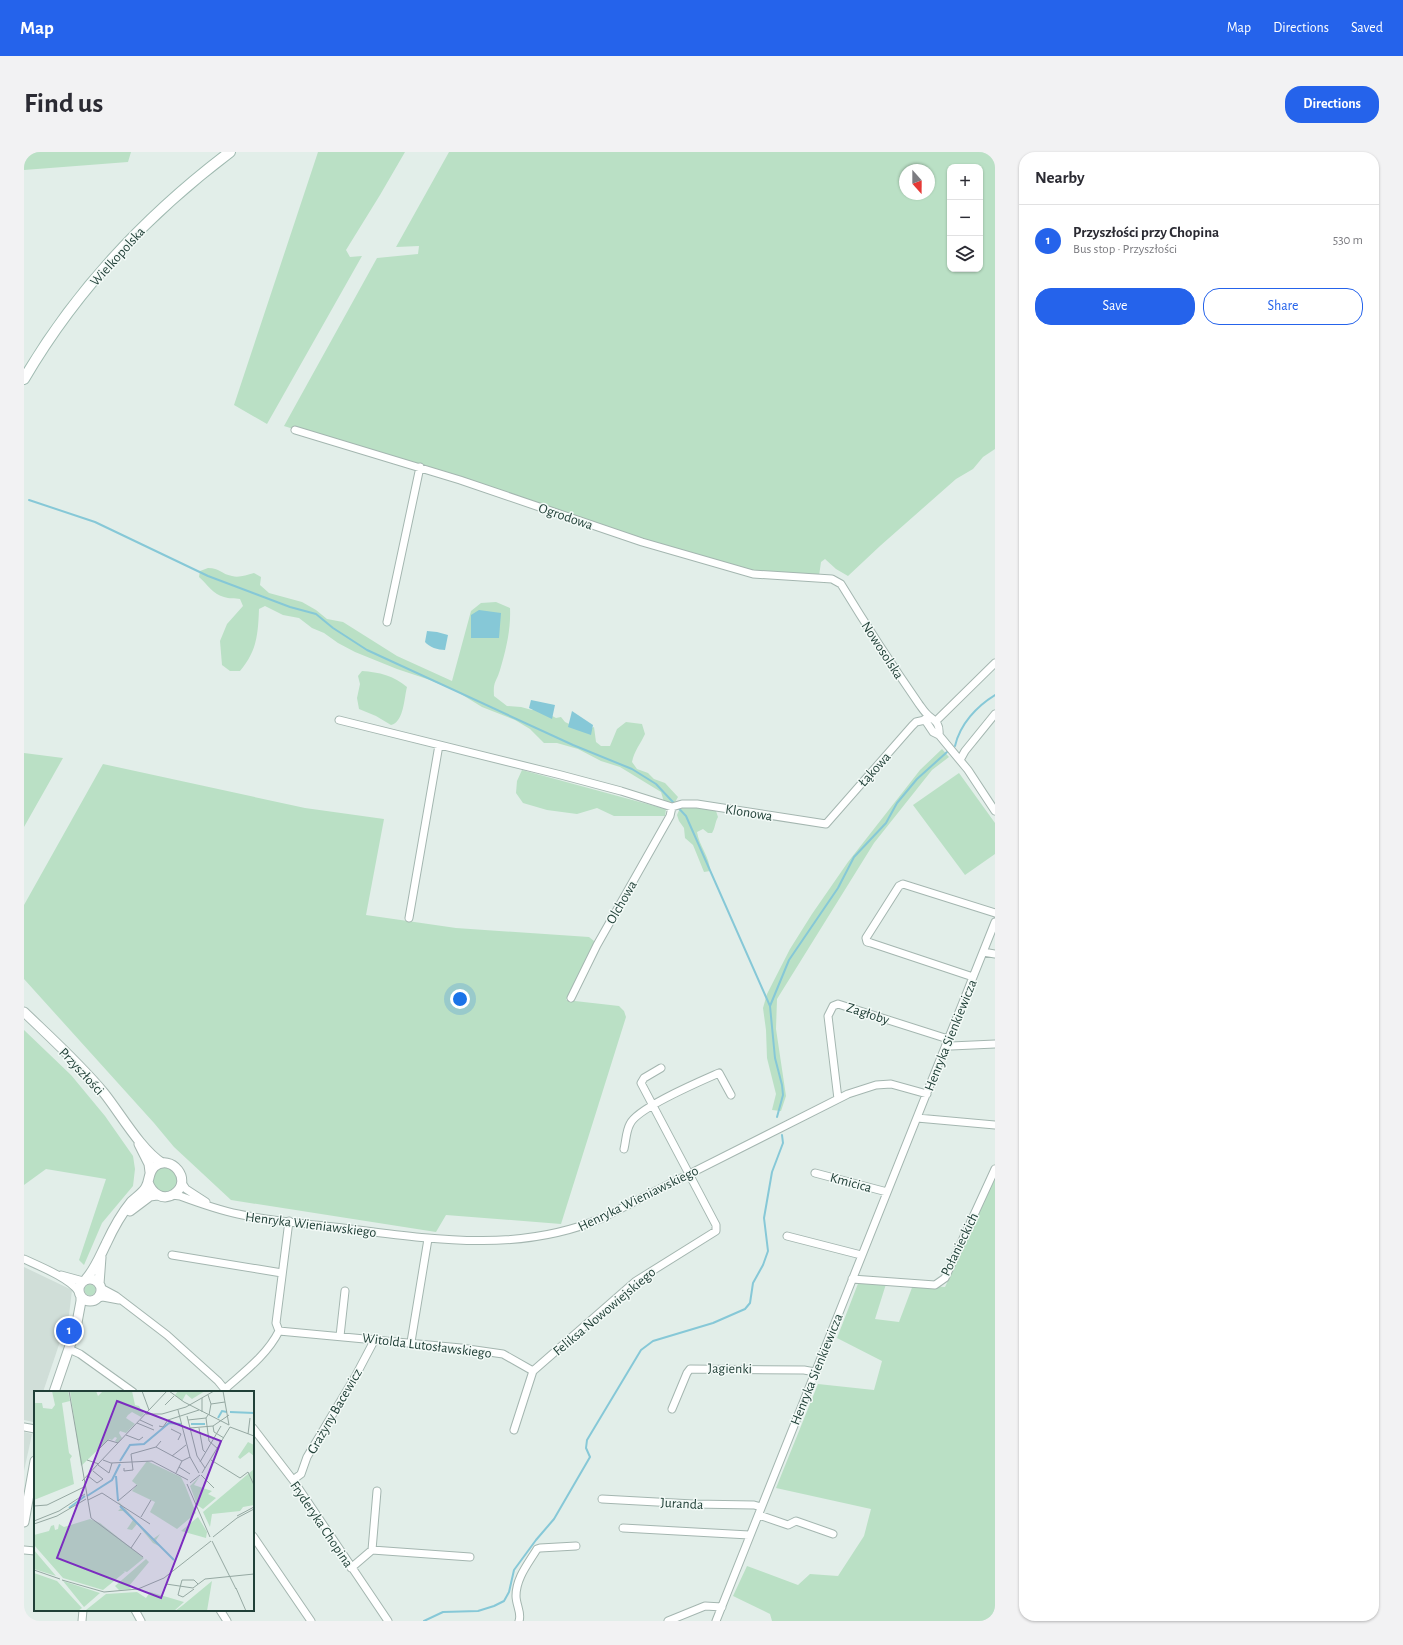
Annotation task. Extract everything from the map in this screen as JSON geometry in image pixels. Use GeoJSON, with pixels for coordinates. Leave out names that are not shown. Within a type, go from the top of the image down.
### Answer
{"type":"FeatureCollection","features":[{"type":"Feature","properties":{"kind":"main road","name":"Wielkopolska"},"geometry":{"type":"LineString","coordinates":[[24,379],[61,322],[96,278],[123,248],[163,208],[230,152]]}},
{"type":"Feature","properties":{"kind":"street","name":"Ogrodowa"},"geometry":{"type":"LineString","coordinates":[[295,430],[420,467],[642,542],[753,574],[832,580],[841,584]]}},
{"type":"Feature","properties":{"kind":"street"},"geometry":{"type":"LineString","coordinates":[[387,622],[420,467]]}},
{"type":"Feature","properties":{"kind":"street","name":"Nowosolska"},"geometry":{"type":"LineString","coordinates":[[841,584],[927,718],[933,732],[939,735],[960,760],[995,811]]}},
{"type":"Feature","properties":{"kind":"street"},"geometry":{"type":"LineString","coordinates":[[936,721],[995,663]]}},
{"type":"Feature","properties":{"kind":"street"},"geometry":{"type":"LineString","coordinates":[[960,760],[965,751],[995,714]]}},
{"type":"Feature","properties":{"kind":"street","name":"Nowosolska"},"geometry":{"type":"LineString","coordinates":[[927,718],[936,721],[940,730],[939,735]]}},
{"type":"Feature","properties":{"kind":"street","name":"Łąkowa"},"geometry":{"type":"LineString","coordinates":[[826,824],[912,726],[916,722],[927,718]]}},
{"type":"Feature","properties":{"kind":"street"},"geometry":{"type":"LineString","coordinates":[[339,720],[606,787],[672,807]]}},
{"type":"Feature","properties":{"kind":"street"},"geometry":{"type":"LineString","coordinates":[[408,918],[439,745]]}},
{"type":"Feature","properties":{"kind":"street","name":"Klonowa"},"geometry":{"type":"LineString","coordinates":[[672,807],[682,804],[697,804],[826,824]]}},
{"type":"Feature","properties":{"kind":"street","name":"Olchowa"},"geometry":{"type":"LineString","coordinates":[[571,998],[597,944],[670,816],[672,807]]}},
{"type":"Feature","properties":{"kind":"street"},"geometry":{"type":"LineString","coordinates":[[973,978],[868,942],[866,938],[899,886],[903,884],[995,913]]}},
{"type":"Feature","properties":{"kind":"street","name":"Henryka Sienkiewicza"},"geometry":{"type":"LineString","coordinates":[[716,1621],[995,922]]}},
{"type":"Feature","properties":{"kind":"street"},"geometry":{"type":"LineString","coordinates":[[983,952],[995,954]]}},
{"type":"Feature","properties":{"kind":"street","name":"Zagłoby"},"geometry":{"type":"LineString","coordinates":[[838,1099],[828,1016],[833,1006],[838,1004],[947,1042],[952,1046],[995,1044]]}},
{"type":"Feature","properties":{"kind":"street","name":"Przyszłości"},"geometry":{"type":"LineString","coordinates":[[24,1012],[88,1075],[134,1134],[157,1160],[162,1163]]}},
{"type":"Feature","properties":{"kind":"street"},"geometry":{"type":"LineString","coordinates":[[661,1068],[644,1078],[641,1083],[689,1173]]}},
{"type":"Feature","properties":{"kind":"street"},"geometry":{"type":"LineString","coordinates":[[624,1149],[630,1123],[637,1115],[653,1105],[719,1073],[731,1095]]}},
{"type":"Feature","properties":{"kind":"street","name":"Henryka Wieniawskiego"},"geometry":{"type":"LineString","coordinates":[[172,1195],[180,1196],[239,1214],[428,1239],[504,1241],[541,1237],[566,1232],[586,1225],[626,1207],[689,1173],[838,1099],[863,1089],[876,1085],[891,1084],[927,1094]]}},
{"type":"Feature","properties":{"kind":"street"},"geometry":{"type":"LineString","coordinates":[[917,1118],[995,1125]]}},
{"type":"Feature","properties":{"kind":"street","name":"Przyszłości"},"geometry":{"type":"LineString","coordinates":[[134,1134],[149,1164],[150,1172]]}},
{"type":"Feature","properties":{"kind":"street"},"geometry":{"type":"LineString","coordinates":[[54,1391],[76,1328],[81,1301],[79,1287],[101,1254],[114,1229],[122,1216],[130,1203],[145,1189],[150,1172],[153,1168],[162,1163],[168,1163],[177,1168],[182,1177],[182,1183],[180,1188],[172,1195],[167,1197],[157,1195],[150,1196],[122,1216]]}},
{"type":"Feature","properties":{"kind":"street","name":"Połanieckich"},"geometry":{"type":"LineString","coordinates":[[852,1279],[935,1285],[945,1278],[995,1169]]}},
{"type":"Feature","properties":{"kind":"street","name":"Feliksa Nowowiejskiego"},"geometry":{"type":"LineString","coordinates":[[533,1371],[636,1281],[716,1231],[716,1225],[689,1173]]}},
{"type":"Feature","properties":{"kind":"street","name":"Kmicica"},"geometry":{"type":"LineString","coordinates":[[815,1173],[887,1192]]}},
{"type":"Feature","properties":{"kind":"street"},"geometry":{"type":"LineString","coordinates":[[148,1182],[150,1187],[157,1195]]}},
{"type":"Feature","properties":{"kind":"street","name":"Henryka Wieniawskiego"},"geometry":{"type":"LineString","coordinates":[[182,1183],[186,1188],[212,1207]]}},
{"type":"Feature","properties":{"kind":"street"},"geometry":{"type":"LineString","coordinates":[[55,1273],[84,1280],[92,1278],[100,1286],[167,1335],[218,1381],[226,1391],[273,1342],[279,1331],[276,1323],[289,1221]]}},
{"type":"Feature","properties":{"kind":"street"},"geometry":{"type":"LineString","coordinates":[[787,1236],[861,1255]]}},
{"type":"Feature","properties":{"kind":"street"},"geometry":{"type":"LineString","coordinates":[[411,1342],[428,1239]]}},
{"type":"Feature","properties":{"kind":"street"},"geometry":{"type":"LineString","coordinates":[[76,1328],[89,1304],[101,1291],[99,1278],[101,1254]]}},
{"type":"Feature","properties":{"kind":"street"},"geometry":{"type":"LineString","coordinates":[[172,1255],[282,1273]]}},
{"type":"Feature","properties":{"kind":"street"},"geometry":{"type":"LineString","coordinates":[[24,1259],[55,1273],[75,1286],[80,1294],[88,1301],[103,1297],[121,1301]]}},
{"type":"Feature","properties":{"kind":"street"},"geometry":{"type":"LineString","coordinates":[[340,1336],[345,1292]]}},
{"type":"Feature","properties":{"kind":"street","name":"Witolda Lutosławskiego"},"geometry":{"type":"LineString","coordinates":[[279,1331],[411,1342],[503,1354],[533,1371]]}},
{"type":"Feature","properties":{"kind":"street","name":"Grażyny Bacewicz"},"geometry":{"type":"LineString","coordinates":[[293,1480],[301,1474],[307,1457],[355,1377],[375,1339]]}},
{"type":"Feature","properties":{"kind":"street"},"geometry":{"type":"LineString","coordinates":[[69,1349],[80,1354],[125,1389]]}},
{"type":"Feature","properties":{"kind":"street","name":"Jagienki"},"geometry":{"type":"LineString","coordinates":[[672,1409],[690,1368],[804,1370],[815,1372]]}},
{"type":"Feature","properties":{"kind":"street"},"geometry":{"type":"LineString","coordinates":[[514,1430],[533,1371]]}},
{"type":"Feature","properties":{"kind":"street"},"geometry":{"type":"LineString","coordinates":[[24,1427],[34,1429]]}},
{"type":"Feature","properties":{"kind":"street","name":"Fryderyka Chopina"},"geometry":{"type":"LineString","coordinates":[[254,1429],[293,1480],[388,1621]]}},
{"type":"Feature","properties":{"kind":"street"},"geometry":{"type":"LineString","coordinates":[[24,1522],[34,1467]]}},
{"type":"Feature","properties":{"kind":"street"},"geometry":{"type":"LineString","coordinates":[[351,1568],[372,1550],[377,1492]]}},
{"type":"Feature","properties":{"kind":"street","name":"Juranda"},"geometry":{"type":"LineString","coordinates":[[602,1499],[693,1504],[754,1505],[761,1507]]}},
{"type":"Feature","properties":{"kind":"street"},"geometry":{"type":"LineString","coordinates":[[759,1515],[788,1525],[796,1521],[833,1534]]}},
{"type":"Feature","properties":{"kind":"street"},"geometry":{"type":"LineString","coordinates":[[623,1528],[750,1535]]}},
{"type":"Feature","properties":{"kind":"street"},"geometry":{"type":"LineString","coordinates":[[254,1537],[311,1621]]}},
{"type":"Feature","properties":{"kind":"street"},"geometry":{"type":"LineString","coordinates":[[519,1621],[520,1616],[516,1596],[520,1576],[537,1549],[576,1546]]}},
{"type":"Feature","properties":{"kind":"street"},"geometry":{"type":"LineString","coordinates":[[24,1550],[34,1552]]}},
{"type":"Feature","properties":{"kind":"street"},"geometry":{"type":"LineString","coordinates":[[372,1550],[470,1557]]}},
{"type":"Feature","properties":{"kind":"street"},"geometry":{"type":"LineString","coordinates":[[668,1621],[705,1606],[722,1607]]}},
{"type":"Feature","properties":{"kind":"street"},"geometry":{"type":"LineString","coordinates":[[82,1621],[83,1611]]}},
{"type":"Feature","properties":{"kind":"street"},"geometry":{"type":"LineString","coordinates":[[136,1611],[141,1621]]}},
{"type":"Feature","properties":{"kind":"street"},"geometry":{"type":"LineString","coordinates":[[221,1611],[227,1621]]}},
{"type":"Feature","properties":{"kind":"shaded area"},"geometry":{"type":"Polygon","coordinates":[[[24,1267],[72,1290],[69,1315],[43,1391],[34,1391],[33,1422],[24,1420],[24,1267]]]}},
{"type":"Feature","properties":{"kind":"shaded area"},"geometry":{"type":"Polygon","coordinates":[[[24,1432],[32,1434],[24,1471],[24,1432]]]}},
{"type":"Feature","properties":{"kind":"green space"},"geometry":{"type":"Polygon","coordinates":[[[24,152],[131,152],[128,162],[24,170],[24,152]]]}},
{"type":"Feature","properties":{"kind":"green space"},"geometry":{"type":"Polygon","coordinates":[[[318,152],[405,152],[346,250],[350,257],[362,256],[267,424],[234,405],[318,152]]]}},
{"type":"Feature","properties":{"kind":"green space"},"geometry":{"type":"Polygon","coordinates":[[[449,152],[995,152],[995,449],[983,457],[973,469],[956,479],[848,576],[836,569],[825,559],[821,562],[819,576],[754,573],[642,540],[284,426],[377,258],[418,254],[419,246],[396,247],[449,152]]]}},
{"type":"Feature","properties":{"kind":"green space"},"geometry":{"type":"Polygon","coordinates":[[[208,568],[215,569],[235,577],[254,573],[261,577],[260,585],[269,593],[302,602],[316,610],[327,619],[343,622],[397,656],[452,681],[471,611],[481,603],[496,602],[510,608],[508,639],[500,670],[494,685],[494,696],[507,706],[541,710],[556,718],[561,717],[565,722],[584,731],[594,727],[596,742],[601,746],[610,746],[617,729],[626,722],[642,724],[645,734],[632,762],[637,769],[648,773],[654,779],[665,783],[678,797],[674,804],[664,802],[661,792],[620,767],[601,761],[578,749],[557,743],[544,743],[530,729],[515,720],[482,707],[456,691],[355,652],[338,643],[324,633],[312,628],[299,618],[283,615],[265,606],[259,609],[256,642],[246,664],[240,671],[230,671],[222,665],[220,641],[227,624],[243,606],[240,599],[220,596],[199,577],[200,571],[208,568]]]}},
{"type":"Feature","properties":{"kind":"green space"},"geometry":{"type":"Polygon","coordinates":[[[362,671],[386,675],[407,687],[401,715],[395,723],[391,725],[376,716],[359,709],[357,698],[360,684],[358,676],[362,671]]]}},
{"type":"Feature","properties":{"kind":"green space"},"geometry":{"type":"Polygon","coordinates":[[[942,749],[949,757],[932,770],[874,843],[777,999],[776,1029],[786,1096],[781,1111],[772,1110],[776,1094],[767,1058],[766,1030],[763,1008],[767,994],[790,949],[848,862],[920,770],[942,749]]]}},
{"type":"Feature","properties":{"kind":"green space"},"geometry":{"type":"Polygon","coordinates":[[[24,753],[63,758],[24,827],[24,753]]]}},
{"type":"Feature","properties":{"kind":"green space"},"geometry":{"type":"Polygon","coordinates":[[[103,764],[305,808],[384,819],[366,915],[456,928],[589,937],[594,941],[594,945],[566,1000],[619,1006],[624,1011],[626,1017],[561,1224],[446,1215],[436,1232],[231,1200],[174,1147],[24,979],[24,905],[103,764]]]}},
{"type":"Feature","properties":{"kind":"green space"},"geometry":{"type":"Polygon","coordinates":[[[522,770],[666,809],[665,816],[614,816],[597,808],[577,814],[547,810],[523,803],[516,793],[517,781],[522,770]]]}},
{"type":"Feature","properties":{"kind":"green space"},"geometry":{"type":"Polygon","coordinates":[[[959,773],[995,823],[995,854],[965,875],[913,805],[959,773]]]}},
{"type":"Feature","properties":{"kind":"green space"},"geometry":{"type":"Polygon","coordinates":[[[687,806],[716,811],[718,817],[712,833],[708,833],[703,829],[697,832],[710,866],[710,871],[704,872],[693,845],[685,838],[684,828],[677,815],[680,808],[687,806]]]}},
{"type":"Feature","properties":{"kind":"green space"},"geometry":{"type":"Polygon","coordinates":[[[24,1030],[71,1075],[105,1116],[133,1156],[135,1169],[133,1186],[102,1223],[84,1265],[79,1260],[106,1179],[46,1169],[24,1185],[24,1030]]]}},
{"type":"Feature","properties":{"kind":"green space"},"geometry":{"type":"Polygon","coordinates":[[[165,1167],[174,1171],[178,1180],[174,1189],[165,1193],[156,1189],[152,1180],[156,1171],[165,1167]]]}},
{"type":"Feature","properties":{"kind":"green space"},"geometry":{"type":"Polygon","coordinates":[[[995,1178],[995,1621],[772,1621],[770,1614],[733,1596],[747,1566],[798,1585],[810,1574],[838,1576],[864,1536],[871,1509],[776,1488],[818,1384],[874,1390],[882,1361],[837,1338],[859,1281],[886,1284],[875,1319],[899,1322],[913,1285],[945,1287],[995,1178]]]}},
{"type":"Feature","properties":{"kind":"green space"},"geometry":{"type":"Polygon","coordinates":[[[88,1285],[92,1285],[94,1286],[94,1294],[88,1295],[85,1292],[85,1288],[88,1285]]]}},
{"type":"Feature","properties":{"kind":"water"},"geometry":{"type":"Polygon","coordinates":[[[479,610],[501,613],[499,638],[471,638],[471,615],[479,610]]]}},
{"type":"Feature","properties":{"kind":"water"},"geometry":{"type":"Polygon","coordinates":[[[427,631],[448,635],[445,650],[434,648],[425,642],[427,631]]]}},
{"type":"Feature","properties":{"kind":"water"},"geometry":{"type":"Polygon","coordinates":[[[531,700],[555,705],[552,719],[529,708],[531,700]]]}},
{"type":"Feature","properties":{"kind":"water"},"geometry":{"type":"Polygon","coordinates":[[[572,711],[593,725],[591,735],[568,727],[572,711]]]}},
{"type":"Feature","properties":{"kind":"waterway"},"geometry":{"type":"LineString","coordinates":[[29,500],[95,522],[208,576],[290,607],[316,614],[333,628],[367,650],[573,745],[632,769],[656,784],[686,816],[770,1006]]}},
{"type":"Feature","properties":{"kind":"waterway"},"geometry":{"type":"LineString","coordinates":[[955,746],[957,738],[970,716],[988,699],[995,695]]}},
{"type":"Feature","properties":{"kind":"waterway"},"geometry":{"type":"LineString","coordinates":[[777,1117],[783,1095],[775,1058],[770,1006],[789,960],[838,888],[854,857],[886,823],[897,803],[917,779],[947,752]]}},
{"type":"Feature","properties":{"kind":"waterway"},"geometry":{"type":"LineString","coordinates":[[424,1621],[443,1612],[478,1611],[504,1601],[509,1592],[514,1570],[536,1540],[554,1519],[590,1457],[586,1448],[587,1440],[641,1350],[653,1341],[713,1323],[745,1309],[750,1303],[753,1283],[763,1265],[768,1251],[764,1218],[772,1172],[783,1143],[782,1135]]}},
{"type":"Feature","properties":{"kind":"place","name":"Przyszłości przy Chopina"},"geometry":{"type":"Point","coordinates":[69,1331]}}]}
